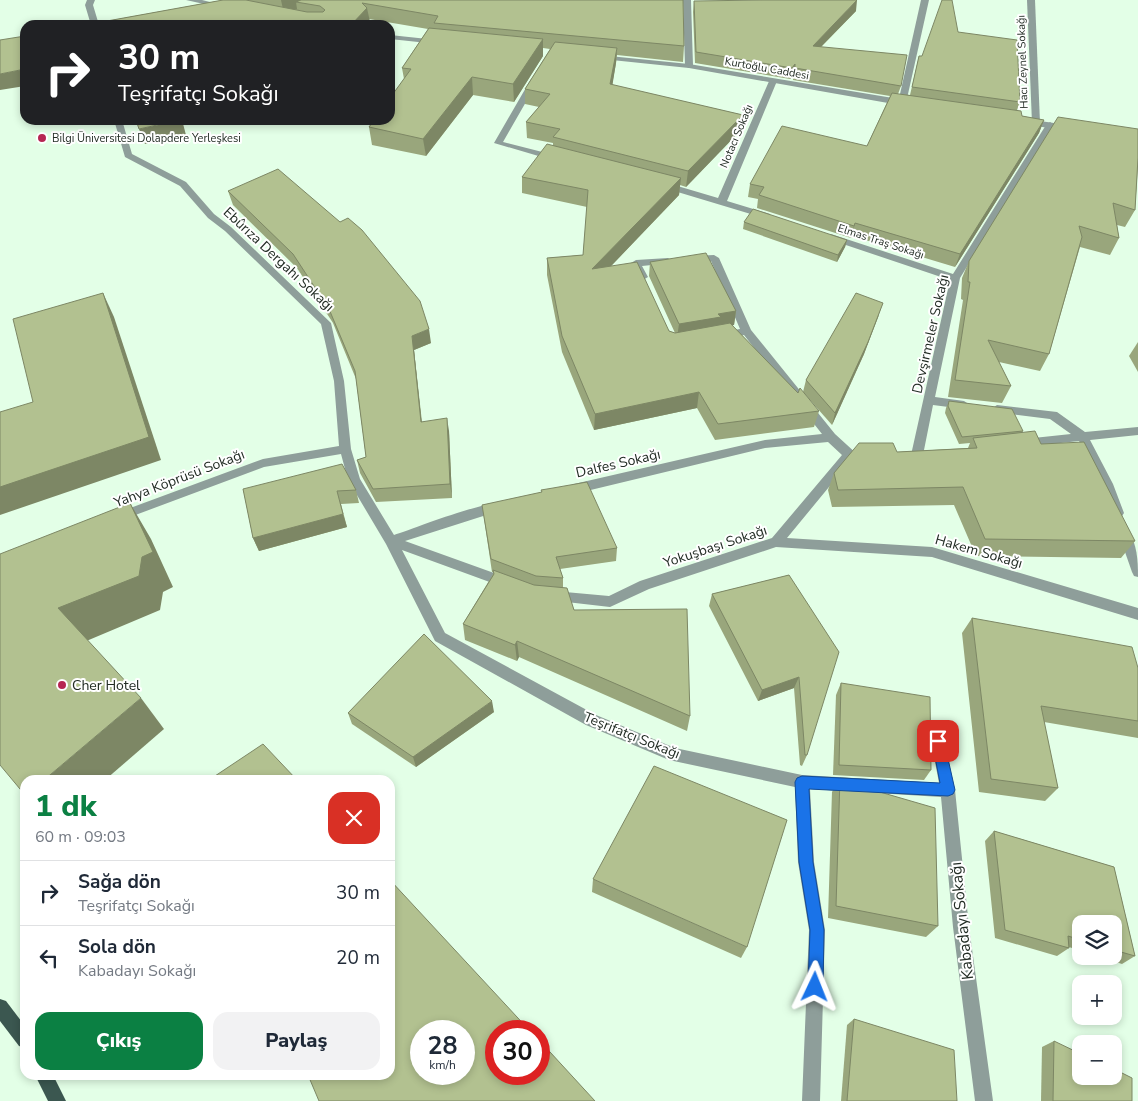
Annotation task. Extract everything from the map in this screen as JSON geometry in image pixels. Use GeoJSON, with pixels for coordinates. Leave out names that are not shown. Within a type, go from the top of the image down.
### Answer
{"type":"FeatureCollection","features":[{"type":"Feature","properties":{"kind":"main road"},"geometry":{"type":"LineString","coordinates":[[0,1007],[20,1033]]}},
{"type":"Feature","properties":{"kind":"main road"},"geometry":{"type":"LineString","coordinates":[[46,1080],[57,1101]]}},
{"type":"Feature","properties":{"kind":"street"},"geometry":{"type":"LineString","coordinates":[[91,0],[88,5],[93,20]]}},
{"type":"Feature","properties":{"kind":"street"},"geometry":{"type":"LineString","coordinates":[[190,0],[227,7]]}},
{"type":"Feature","properties":{"kind":"street"},"geometry":{"type":"LineString","coordinates":[[687,0],[689,66]]}},
{"type":"Feature","properties":{"kind":"street"},"geometry":{"type":"LineString","coordinates":[[902,103],[925,0]]}},
{"type":"Feature","properties":{"kind":"street","name":"Hacı Zeynel Sokağı"},"geometry":{"type":"LineString","coordinates":[[1031,0],[1036,123]]}},
{"type":"Feature","properties":{"kind":"street"},"geometry":{"type":"LineString","coordinates":[[395,38],[447,43]]}},
{"type":"Feature","properties":{"kind":"street","name":"Kurtoğlu Caddesi"},"geometry":{"type":"LineString","coordinates":[[589,56],[689,66],[912,104]]}},
{"type":"Feature","properties":{"kind":"street"},"geometry":{"type":"LineString","coordinates":[[537,76],[498,142],[568,161]]}},
{"type":"Feature","properties":{"kind":"street","name":"Notacı Sokağı"},"geometry":{"type":"LineString","coordinates":[[722,201],[773,80]]}},
{"type":"Feature","properties":{"kind":"street"},"geometry":{"type":"LineString","coordinates":[[1017,120],[1079,129]]}},
{"type":"Feature","properties":{"kind":"street","name":"Ebûrıza Dergahı Sokağı"},"geometry":{"type":"LineString","coordinates":[[119,125],[128,155],[182,184],[211,216],[228,229],[326,323],[339,381],[345,449],[354,480],[391,541]]}},
{"type":"Feature","properties":{"kind":"street","name":"Devşirmeler Sokağı"},"geometry":{"type":"LineString","coordinates":[[917,454],[955,278],[1050,125]]}},
{"type":"Feature","properties":{"kind":"street"},"geometry":{"type":"LineString","coordinates":[[656,183],[778,219]]}},
{"type":"Feature","properties":{"kind":"street","name":"Elmas Traş Sokağı"},"geometry":{"type":"LineString","coordinates":[[825,234],[955,278]]}},
{"type":"Feature","properties":{"kind":"street"},"geometry":{"type":"LineString","coordinates":[[649,290],[636,263],[714,258],[746,331],[831,437],[850,455],[869,455]]}},
{"type":"Feature","properties":{"kind":"street"},"geometry":{"type":"LineString","coordinates":[[710,338],[746,331]]}},
{"type":"Feature","properties":{"kind":"street"},"geometry":{"type":"LineString","coordinates":[[929,400],[1053,415],[1082,436],[1107,484],[1138,572]]}},
{"type":"Feature","properties":{"kind":"street"},"geometry":{"type":"LineString","coordinates":[[1014,444],[1138,431]]}},
{"type":"Feature","properties":{"kind":"street","name":"Dalfes Sokağı"},"geometry":{"type":"LineString","coordinates":[[564,492],[765,444],[831,437]]}},
{"type":"Feature","properties":{"kind":"street","name":"Yahya Köprüsü Sokağı"},"geometry":{"type":"LineString","coordinates":[[109,521],[263,463],[345,449]]}},
{"type":"Feature","properties":{"kind":"street","name":"Yokuşbaşı Sokağı"},"geometry":{"type":"LineString","coordinates":[[546,596],[610,602],[645,584],[776,542],[850,455]]}},
{"type":"Feature","properties":{"kind":"street"},"geometry":{"type":"LineString","coordinates":[[391,541],[477,512],[506,505]]}},
{"type":"Feature","properties":{"kind":"street"},"geometry":{"type":"LineString","coordinates":[[391,541],[518,588]]}},
{"type":"Feature","properties":{"kind":"street","name":"Teşrifatçı Sokağı"},"geometry":{"type":"LineString","coordinates":[[391,541],[440,637],[591,720],[674,755],[802,782],[948,790]]}},
{"type":"Feature","properties":{"kind":"street","name":"Hakem Sokağı"},"geometry":{"type":"LineString","coordinates":[[776,542],[932,552],[1138,614]]}},
{"type":"Feature","properties":{"kind":"street","name":"Kabadayı Sokağı"},"geometry":{"type":"LineString","coordinates":[[938,741],[948,790],[961,927],[984,1101]]}},
{"type":"Feature","properties":{"kind":"street"},"geometry":{"type":"LineString","coordinates":[[802,782],[806,862],[817,930],[811,1101]]}},
{"type":"Feature","properties":{"kind":"building"},"geometry":{"type":"Polygon","coordinates":[[[223,0],[246,0],[307,12],[323,12],[325,10],[320,6],[296,2],[301,0],[683,0],[684,46],[434,23],[438,16],[362,3],[367,8],[356,20],[113,20],[223,0]]]}},
{"type":"Feature","properties":{"kind":"building"},"geometry":{"type":"Polygon","coordinates":[[[857,0],[813,46],[907,55],[901,86],[795,68],[795,64],[792,68],[696,52],[694,1],[857,0]]]}},
{"type":"Feature","properties":{"kind":"building"},"geometry":{"type":"Polygon","coordinates":[[[942,0],[952,0],[958,32],[1017,40],[1020,102],[912,87],[919,56],[922,56],[942,0]]]}},
{"type":"Feature","properties":{"kind":"building"},"geometry":{"type":"Polygon","coordinates":[[[429,28],[543,39],[513,84],[472,77],[423,139],[369,127],[370,125],[395,125],[395,91],[411,69],[402,68],[429,28]]]}},
{"type":"Feature","properties":{"kind":"building"},"geometry":{"type":"Polygon","coordinates":[[[20,37],[20,70],[0,74],[0,40],[20,37]]]}},
{"type":"Feature","properties":{"kind":"building"},"geometry":{"type":"Polygon","coordinates":[[[555,42],[617,48],[610,84],[743,115],[688,171],[553,137],[560,129],[526,122],[550,94],[525,89],[555,42]]]}},
{"type":"Feature","properties":{"kind":"building"},"geometry":{"type":"Polygon","coordinates":[[[892,93],[1021,111],[1022,116],[1044,120],[960,254],[855,223],[854,226],[759,195],[764,187],[750,184],[782,126],[867,146],[892,93]]]}},
{"type":"Feature","properties":{"kind":"building"},"geometry":{"type":"Polygon","coordinates":[[[1058,117],[1138,129],[1135,210],[1113,203],[1119,238],[1079,226],[1082,237],[1049,354],[988,340],[1011,386],[955,380],[970,282],[968,282],[969,261],[1058,117]]]}},
{"type":"Feature","properties":{"kind":"building"},"geometry":{"type":"Polygon","coordinates":[[[138,125],[157,125],[139,129],[138,125]]]}},
{"type":"Feature","properties":{"kind":"building"},"geometry":{"type":"Polygon","coordinates":[[[547,144],[681,178],[592,269],[637,262],[669,331],[675,333],[730,323],[798,393],[800,388],[819,411],[718,424],[699,392],[595,414],[562,336],[547,258],[583,255],[588,190],[522,177],[547,144]]]}},
{"type":"Feature","properties":{"kind":"building"},"geometry":{"type":"Polygon","coordinates":[[[278,169],[340,222],[348,218],[362,230],[420,301],[429,329],[412,336],[421,422],[447,418],[450,484],[373,489],[357,460],[366,457],[355,371],[329,309],[293,254],[228,191],[278,169]]]}},
{"type":"Feature","properties":{"kind":"building"},"geometry":{"type":"Polygon","coordinates":[[[753,209],[847,240],[838,255],[744,222],[753,209]]]}},
{"type":"Feature","properties":{"kind":"building"},"geometry":{"type":"Polygon","coordinates":[[[706,253],[736,311],[718,314],[721,317],[679,324],[650,262],[706,253]]]}},
{"type":"Feature","properties":{"kind":"building"},"geometry":{"type":"Polygon","coordinates":[[[103,293],[149,437],[0,487],[0,412],[33,402],[13,319],[103,293]]]}},
{"type":"Feature","properties":{"kind":"building"},"geometry":{"type":"Polygon","coordinates":[[[856,293],[883,303],[868,342],[835,413],[806,380],[856,293]]]}},
{"type":"Feature","properties":{"kind":"building"},"geometry":{"type":"Polygon","coordinates":[[[949,401],[1012,409],[1023,431],[962,437],[948,406],[949,401]]]}},
{"type":"Feature","properties":{"kind":"building"},"geometry":{"type":"Polygon","coordinates":[[[1035,431],[1041,444],[1084,442],[1135,541],[985,539],[963,487],[838,490],[834,473],[859,443],[893,443],[897,452],[977,448],[973,438],[1035,431]]]}},
{"type":"Feature","properties":{"kind":"building"},"geometry":{"type":"Polygon","coordinates":[[[342,464],[356,490],[337,491],[343,514],[253,538],[243,489],[342,464]]]}},
{"type":"Feature","properties":{"kind":"building"},"geometry":{"type":"Polygon","coordinates":[[[587,482],[617,548],[556,557],[563,578],[536,576],[491,559],[482,505],[542,492],[541,490],[587,482]]]}},
{"type":"Feature","properties":{"kind":"building","name":"Cher Hotel"},"geometry":{"type":"Polygon","coordinates":[[[130,503],[153,552],[142,557],[139,576],[58,608],[141,698],[50,775],[20,775],[20,789],[0,765],[0,554],[130,503]]]}},
{"type":"Feature","properties":{"kind":"building"},"geometry":{"type":"Polygon","coordinates":[[[493,570],[534,585],[567,588],[574,610],[687,609],[690,716],[517,641],[515,645],[463,624],[494,574],[493,570]]]}},
{"type":"Feature","properties":{"kind":"building"},"geometry":{"type":"Polygon","coordinates":[[[789,575],[839,652],[807,755],[805,755],[799,677],[762,690],[712,594],[789,575]]]}},
{"type":"Feature","properties":{"kind":"building"},"geometry":{"type":"Polygon","coordinates":[[[972,618],[1132,647],[1138,668],[1138,721],[1041,706],[1058,788],[991,779],[972,618]]]}},
{"type":"Feature","properties":{"kind":"building"},"geometry":{"type":"Polygon","coordinates":[[[424,634],[492,701],[413,757],[348,713],[424,634]]]}},
{"type":"Feature","properties":{"kind":"building"},"geometry":{"type":"Polygon","coordinates":[[[841,683],[930,697],[931,770],[839,765],[841,683]]]}},
{"type":"Feature","properties":{"kind":"building"},"geometry":{"type":"Polygon","coordinates":[[[263,744],[292,775],[216,775],[263,744]]]}},
{"type":"Feature","properties":{"kind":"building"},"geometry":{"type":"Polygon","coordinates":[[[654,766],[787,820],[747,947],[593,879],[654,766]]]}},
{"type":"Feature","properties":{"kind":"building"},"geometry":{"type":"Polygon","coordinates":[[[840,778],[875,780],[873,790],[935,808],[938,926],[836,906],[840,778]]]}},
{"type":"Feature","properties":{"kind":"building"},"geometry":{"type":"Polygon","coordinates":[[[994,831],[1114,867],[1135,956],[1122,952],[1122,915],[1072,915],[1072,937],[1068,936],[1069,948],[1005,930],[994,831]]]}},
{"type":"Feature","properties":{"kind":"building"},"geometry":{"type":"Polygon","coordinates":[[[395,885],[520,1020],[485,1020],[485,1085],[550,1085],[550,1052],[595,1101],[319,1101],[310,1080],[395,1080],[395,885]]]}},
{"type":"Feature","properties":{"kind":"building"},"geometry":{"type":"Polygon","coordinates":[[[854,1019],[954,1050],[957,1101],[847,1101],[854,1019]]]}},
{"type":"Feature","properties":{"kind":"building"},"geometry":{"type":"Polygon","coordinates":[[[1054,1041],[1072,1050],[1072,1085],[1122,1085],[1122,1073],[1132,1078],[1132,1101],[1053,1101],[1054,1041]]]}},
{"type":"Feature","properties":{"kind":"place","name":"Bilgi Üniversitesi Dolapdere Yerleşkesi"},"geometry":{"type":"Point","coordinates":[42,138]}},
{"type":"Feature","properties":{"kind":"place","name":"Cher Hotel"},"geometry":{"type":"Point","coordinates":[62,685]}},
{"type":"Feature","properties":{"kind":"route"},"geometry":{"type":"LineString","coordinates":[[815,987],[817,930],[806,862],[802,782],[948,790],[938,741]]}}]}
